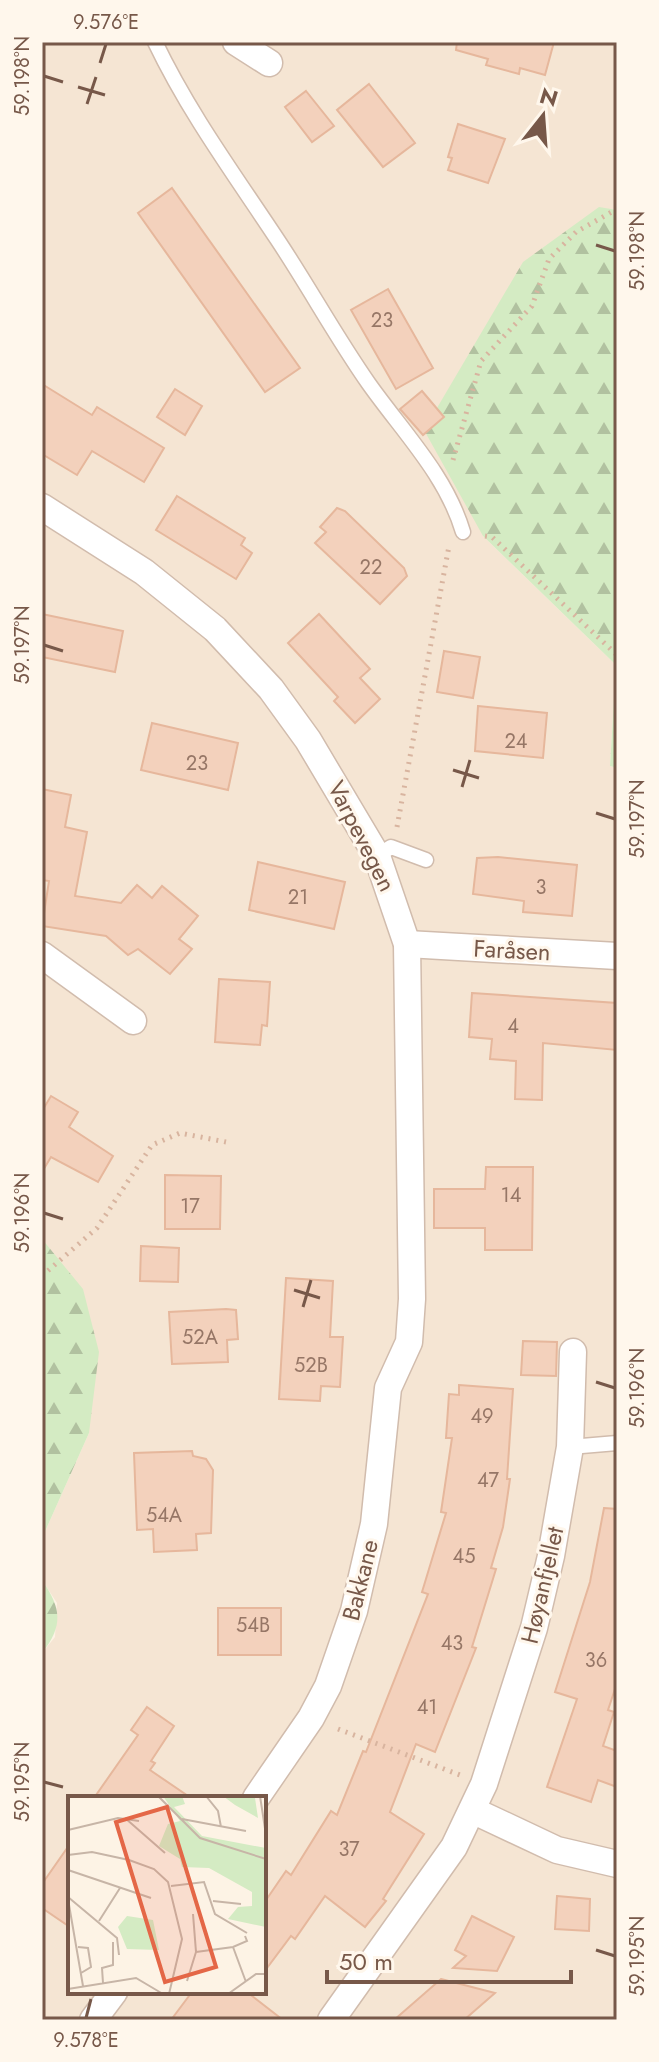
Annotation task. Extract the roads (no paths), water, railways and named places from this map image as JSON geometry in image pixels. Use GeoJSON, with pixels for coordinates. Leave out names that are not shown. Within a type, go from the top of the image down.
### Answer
{"type":"FeatureCollection","features":[{"type":"Feature","properties":{"kind":"street"},"geometry":{"type":"LineString","coordinates":[[236,42],[269,63]]}},
{"type":"Feature","properties":{"kind":"street","name":"Varpevegen"},"geometry":{"type":"LineString","coordinates":[[42,507],[144,572],[215,629],[271,689],[384,851],[407,944],[412,1284],[409,1342]]}},
{"type":"Feature","properties":{"kind":"street","name":"Faråsen"},"geometry":{"type":"LineString","coordinates":[[407,944],[617,956]]}},
{"type":"Feature","properties":{"kind":"street"},"geometry":{"type":"LineString","coordinates":[[42,955],[133,1021]]}},
{"type":"Feature","properties":{"kind":"street","name":"Bakkane"},"geometry":{"type":"LineString","coordinates":[[257,1796],[311,1718],[337,1662],[365,1569],[374,1524],[388,1388],[409,1342]]}},
{"type":"Feature","properties":{"kind":"street","name":"Høyanfjellet"},"geometry":{"type":"LineString","coordinates":[[331,2020],[427,1887],[474,1811],[484,1784],[534,1628],[570,1447],[573,1352]]}},
{"type":"Feature","properties":{"kind":"street"},"geometry":{"type":"LineString","coordinates":[[474,1811],[557,1850],[617,1864]]}},
{"type":"Feature","properties":{"kind":"street"},"geometry":{"type":"LineString","coordinates":[[93,2020],[112,1994]]}},
{"type":"Feature","properties":{"kind":"lane"},"geometry":{"type":"LineString","coordinates":[[155,42],[178,91],[277,238],[367,382],[444,483],[463,532]]}},
{"type":"Feature","properties":{"kind":"lane"},"geometry":{"type":"LineString","coordinates":[[384,851],[426,860]]}},
{"type":"Feature","properties":{"kind":"lane"},"geometry":{"type":"LineString","coordinates":[[570,1447],[617,1443]]}}]}
